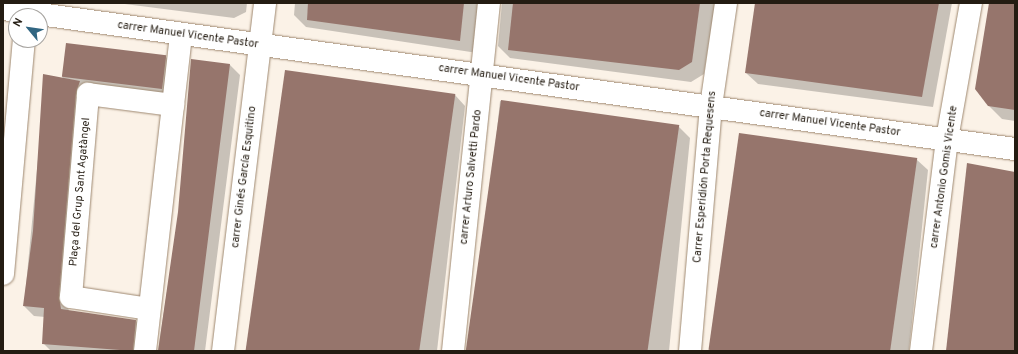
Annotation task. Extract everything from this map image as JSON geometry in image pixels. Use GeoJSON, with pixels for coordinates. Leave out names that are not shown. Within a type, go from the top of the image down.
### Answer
{"type":"FeatureCollection","features":[{"type":"Feature","properties":{"kind":"street","name":"carrer Ginés García Esquitino"},"geometry":{"type":"LineString","coordinates":[[223,351],[265,3]]}},
{"type":"Feature","properties":{"kind":"street","name":"carrer Arturo Salvetti Pardo"},"geometry":{"type":"LineString","coordinates":[[453,351],[489,3]]}},
{"type":"Feature","properties":{"kind":"street","name":"Carrer Esperidión Porta Requesens"},"geometry":{"type":"LineString","coordinates":[[690,351],[711,106],[726,3]]}},
{"type":"Feature","properties":{"kind":"street","name":"carrer Antonio Gomis Vicente"},"geometry":{"type":"LineString","coordinates":[[921,351],[947,139],[971,3]]}},
{"type":"Feature","properties":{"kind":"street","name":"carrer Manuel Vicente Pastor"},"geometry":{"type":"LineString","coordinates":[[48,13],[260,46],[482,74],[1015,149]]}},
{"type":"Feature","properties":{"kind":"street"},"geometry":{"type":"LineString","coordinates":[[145,351],[148,309],[181,34]]}},
{"type":"Feature","properties":{"kind":"street"},"geometry":{"type":"LineString","coordinates":[[3,274],[23,48]]}},
{"type":"Feature","properties":{"kind":"street","name":"Plaça del Grup Sant Agatàngel"},"geometry":{"type":"LineString","coordinates":[[148,309],[71,297],[88,94],[173,105]]}},
{"type":"Feature","properties":{"kind":"building"},"geometry":{"type":"Polygon","coordinates":[[[308,3],[464,3],[460,41],[307,20],[308,3]]]}},
{"type":"Feature","properties":{"kind":"building"},"geometry":{"type":"Polygon","coordinates":[[[513,3],[700,3],[692,62],[679,70],[508,50],[513,3]]]}},
{"type":"Feature","properties":{"kind":"building"},"geometry":{"type":"Polygon","coordinates":[[[755,3],[939,3],[922,97],[745,73],[755,3]]]}},
{"type":"Feature","properties":{"kind":"building"},"geometry":{"type":"Polygon","coordinates":[[[989,3],[1015,3],[1015,110],[988,106],[975,89],[989,3]]]}},
{"type":"Feature","properties":{"kind":"building"},"geometry":{"type":"Polygon","coordinates":[[[66,43],[166,55],[162,89],[62,77],[66,43]]]}},
{"type":"Feature","properties":{"kind":"building"},"geometry":{"type":"Polygon","coordinates":[[[191,59],[230,64],[194,351],[158,351],[178,212],[191,59]]]}},
{"type":"Feature","properties":{"kind":"building"},"geometry":{"type":"Polygon","coordinates":[[[285,70],[455,94],[419,351],[246,350],[285,70]]]}},
{"type":"Feature","properties":{"kind":"building"},"geometry":{"type":"Polygon","coordinates":[[[43,74],[80,81],[76,93],[59,296],[61,309],[136,320],[133,351],[42,344],[44,308],[23,306],[33,231],[43,74]]]}},
{"type":"Feature","properties":{"kind":"building"},"geometry":{"type":"Polygon","coordinates":[[[501,100],[679,125],[647,351],[466,351],[501,100]]]}},
{"type":"Feature","properties":{"kind":"building"},"geometry":{"type":"Polygon","coordinates":[[[739,133],[917,158],[890,351],[709,350],[739,133]]]}},
{"type":"Feature","properties":{"kind":"building"},"geometry":{"type":"Polygon","coordinates":[[[967,163],[1015,172],[1015,351],[946,351],[967,163]]]}}]}
